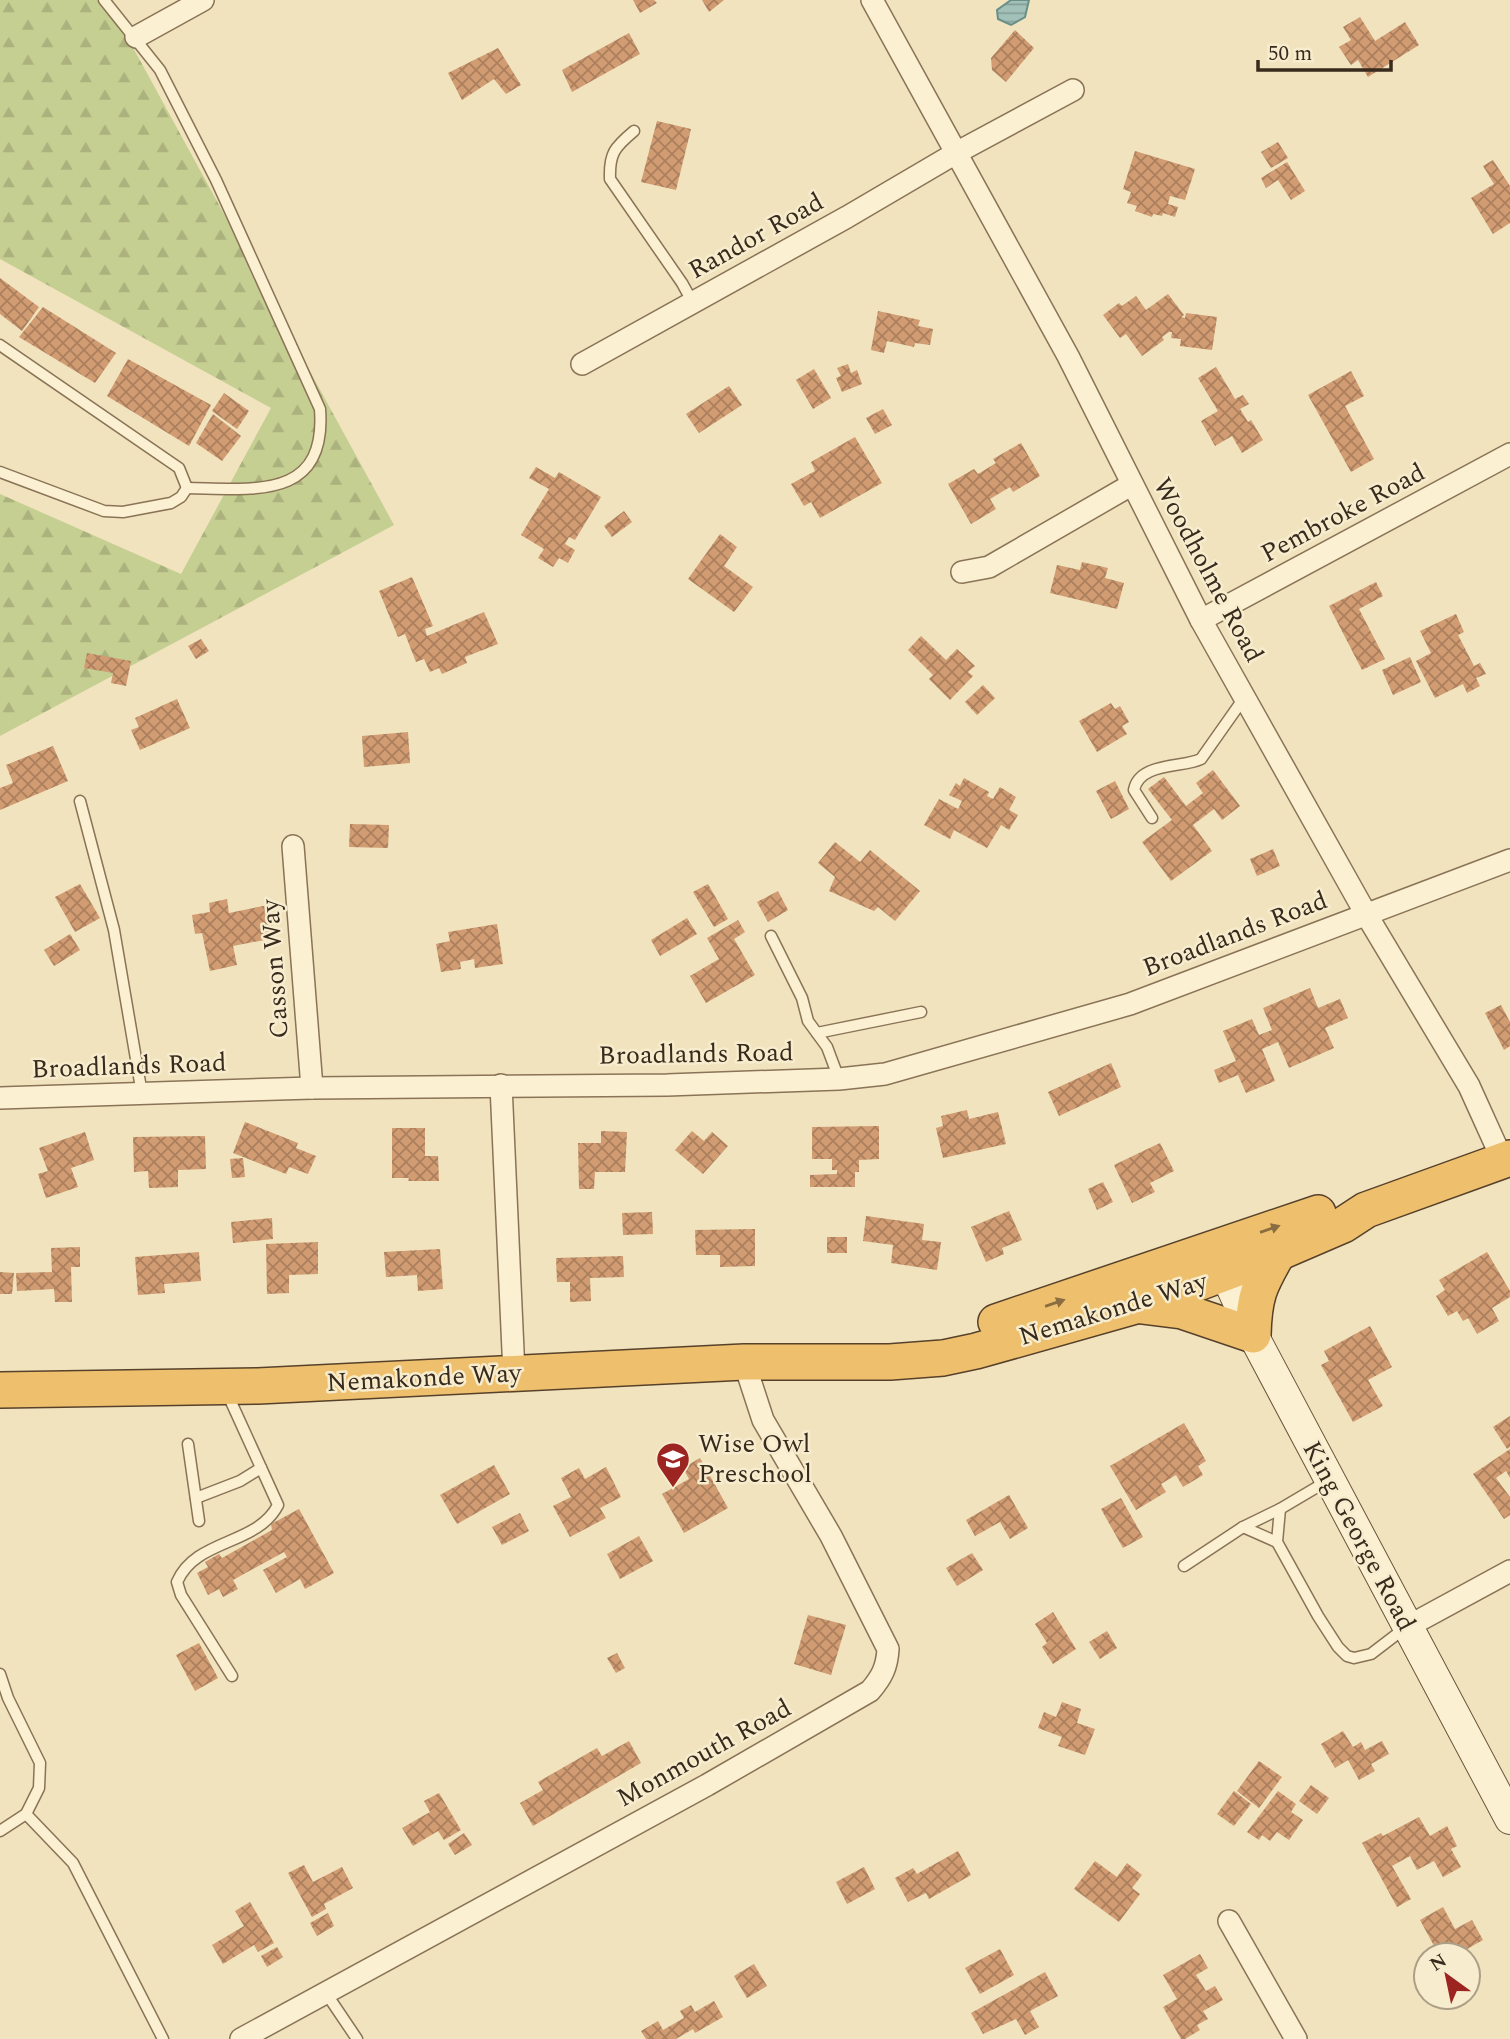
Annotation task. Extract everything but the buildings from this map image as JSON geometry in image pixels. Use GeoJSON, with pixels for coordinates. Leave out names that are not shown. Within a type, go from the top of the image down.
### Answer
{"type":"FeatureCollection","features":[{"type":"Feature","properties":{"kind":"highway","name":"Nemakonde Way"},"geometry":{"type":"LineString","coordinates":[[848,1361],[1220,1261],[1278,1253],[1343,1225],[1366,1210],[1506,1160]]}},
{"type":"Feature","properties":{"kind":"highway","name":"Nemakonde Way"},"geometry":{"type":"LineString","coordinates":[[0,1390],[225,1387],[744,1362],[912,1361],[965,1353],[1139,1305],[1315,1214],[1346,1208],[1366,1210]]}},
{"type":"Feature","properties":{"kind":"highway"},"geometry":{"type":"LineString","coordinates":[[1139,1305],[1182,1311],[1253,1335],[1254,1306],[1258,1291],[1278,1253]]}},
{"type":"Feature","properties":{"kind":"main road","name":"King George Road"},"geometry":{"type":"LineString","coordinates":[[1220,1261],[1253,1335],[1510,1819]]}},
{"type":"Feature","properties":{"kind":"street"},"geometry":{"type":"LineString","coordinates":[[135,37],[203,0]]}},
{"type":"Feature","properties":{"kind":"street","name":"Woodholme Road"},"geometry":{"type":"LineString","coordinates":[[872,0],[1068,356],[1201,621],[1366,914],[1469,1086],[1506,1160]]}},
{"type":"Feature","properties":{"kind":"street","name":"Randor Road"},"geometry":{"type":"LineString","coordinates":[[582,364],[1073,90]]}},
{"type":"Feature","properties":{"kind":"street","name":"Pembroke Road"},"geometry":{"type":"LineString","coordinates":[[1201,621],[1510,454]]}},
{"type":"Feature","properties":{"kind":"street"},"geometry":{"type":"LineString","coordinates":[[962,572],[989,567],[1132,485]]}},
{"type":"Feature","properties":{"kind":"street","name":"Casson Way"},"geometry":{"type":"LineString","coordinates":[[293,846],[312,1088]]}},
{"type":"Feature","properties":{"kind":"street","name":"Broadlands Road"},"geometry":{"type":"LineString","coordinates":[[0,1098],[501,1084],[667,1085],[839,1079],[885,1074],[1130,1004],[1510,859]]}},
{"type":"Feature","properties":{"kind":"street"},"geometry":{"type":"LineString","coordinates":[[501,1084],[514,1373]]}},
{"type":"Feature","properties":{"kind":"street","name":"Monmouth Road"},"geometry":{"type":"LineString","coordinates":[[242,2039],[707,1785],[870,1691],[880,1680],[886,1669],[888,1649],[831,1536],[763,1420],[744,1362]]}},
{"type":"Feature","properties":{"kind":"street"},"geometry":{"type":"LineString","coordinates":[[1406,1627],[1510,1571]]}},
{"type":"Feature","properties":{"kind":"street"},"geometry":{"type":"LineString","coordinates":[[1229,1921],[1296,2039]]}},
{"type":"Feature","properties":{"kind":"lane"},"geometry":{"type":"LineString","coordinates":[[104,0],[160,71],[216,180],[320,409],[322,429],[319,447],[311,465],[294,477],[273,487],[187,488]]}},
{"type":"Feature","properties":{"kind":"lane"},"geometry":{"type":"LineString","coordinates":[[634,131],[617,145],[609,161],[610,179],[693,303]]}},
{"type":"Feature","properties":{"kind":"lane"},"geometry":{"type":"LineString","coordinates":[[0,345],[179,468],[187,488]]}},
{"type":"Feature","properties":{"kind":"lane"},"geometry":{"type":"LineString","coordinates":[[0,472],[104,511],[124,512],[171,503],[181,497],[187,488]]}},
{"type":"Feature","properties":{"kind":"lane"},"geometry":{"type":"LineString","coordinates":[[1152,818],[1134,790],[1137,782],[1154,770],[1201,759],[1244,698]]}},
{"type":"Feature","properties":{"kind":"lane"},"geometry":{"type":"LineString","coordinates":[[80,801],[114,930],[142,1094]]}},
{"type":"Feature","properties":{"kind":"lane"},"geometry":{"type":"LineString","coordinates":[[771,936],[802,998],[808,1021],[827,1047],[839,1079]]}},
{"type":"Feature","properties":{"kind":"lane"},"geometry":{"type":"LineString","coordinates":[[817,1033],[921,1013]]}},
{"type":"Feature","properties":{"kind":"lane"},"geometry":{"type":"LineString","coordinates":[[225,1387],[235,1415],[278,1505],[273,1515],[252,1531],[206,1551],[190,1562],[177,1582],[181,1595],[232,1676]]}},
{"type":"Feature","properties":{"kind":"lane"},"geometry":{"type":"LineString","coordinates":[[188,1444],[200,1521]]}},
{"type":"Feature","properties":{"kind":"lane"},"geometry":{"type":"LineString","coordinates":[[196,1498],[240,1481],[261,1468]]}},
{"type":"Feature","properties":{"kind":"lane"},"geometry":{"type":"LineString","coordinates":[[1184,1566],[1243,1527],[1329,1480]]}},
{"type":"Feature","properties":{"kind":"lane"},"geometry":{"type":"LineString","coordinates":[[1280,1509],[1277,1542],[1318,1616],[1347,1656],[1354,1658],[1371,1654],[1406,1627]]}},
{"type":"Feature","properties":{"kind":"lane"},"geometry":{"type":"LineString","coordinates":[[1243,1527],[1277,1542]]}},
{"type":"Feature","properties":{"kind":"lane"},"geometry":{"type":"LineString","coordinates":[[0,1674],[8,1698],[40,1763],[39,1788],[26,1814],[0,1831]]}},
{"type":"Feature","properties":{"kind":"lane"},"geometry":{"type":"LineString","coordinates":[[26,1814],[73,1863],[163,2039]]}},
{"type":"Feature","properties":{"kind":"lane"},"geometry":{"type":"LineString","coordinates":[[326,1993],[357,2039]]}},
{"type":"Feature","properties":{"kind":"green space"},"geometry":{"type":"Polygon","coordinates":[[[0,0],[107,0],[394,525],[0,736],[0,494],[181,574],[271,408],[0,259],[0,0]]]}},
{"type":"Feature","properties":{"kind":"water"},"geometry":{"type":"Polygon","coordinates":[[[1011,0],[1029,0],[1025,17],[1011,25],[998,19],[997,10],[1011,0]]]}},
{"type":"Feature","properties":{"kind":"place","name":"Wise Owl Preschool"},"geometry":{"type":"Point","coordinates":[673,1489]}}]}
